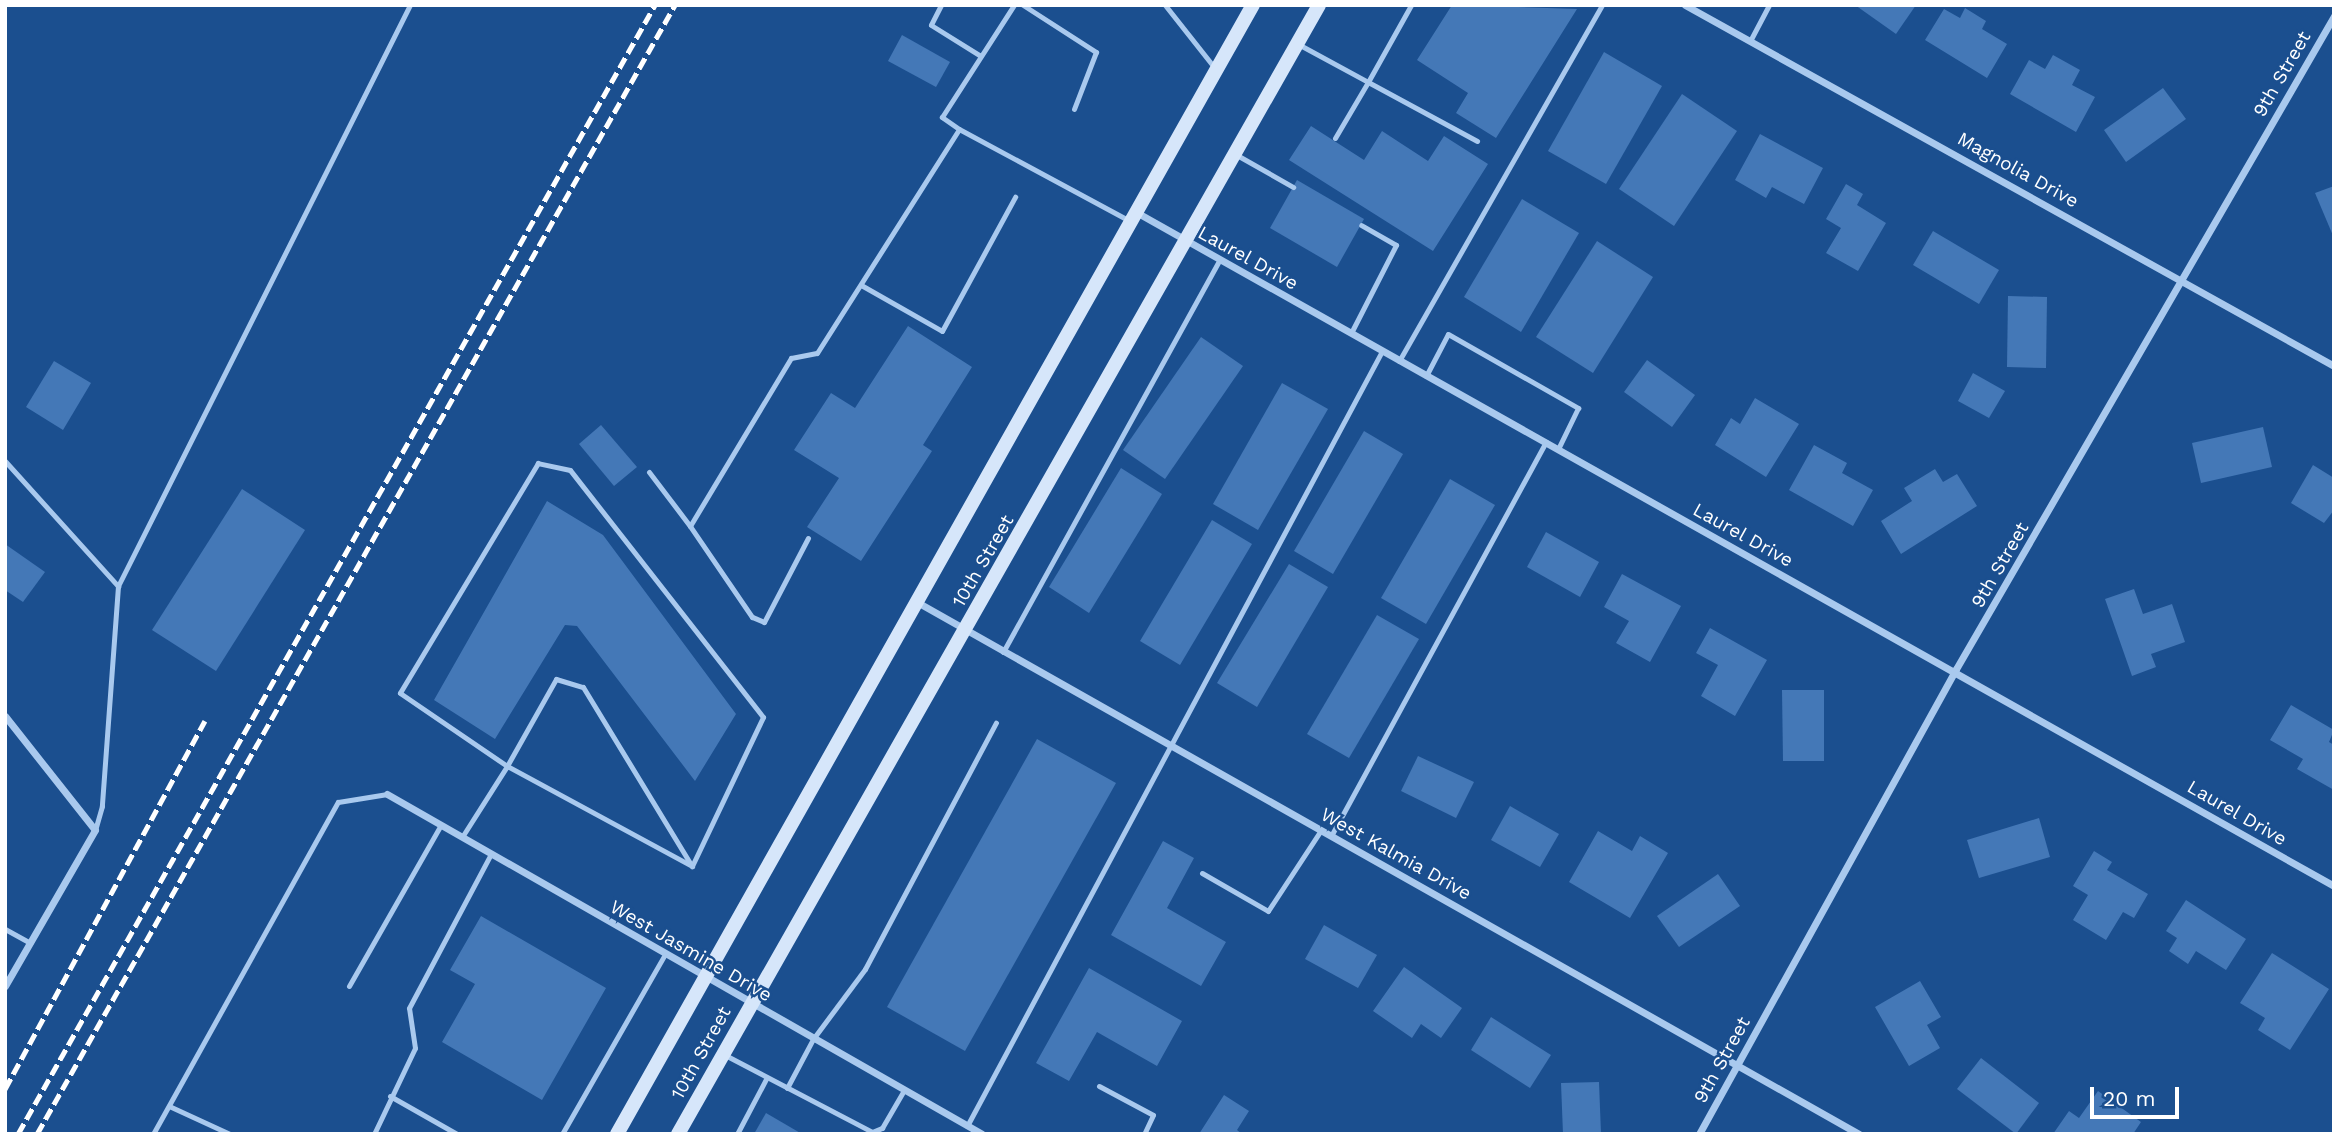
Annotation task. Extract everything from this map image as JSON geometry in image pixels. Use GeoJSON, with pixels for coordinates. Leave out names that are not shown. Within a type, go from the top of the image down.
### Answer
{"type":"FeatureCollection","features":[{"type":"Feature","properties":{"kind":"main road","name":"10th Street"},"geometry":{"type":"LineString","coordinates":[[617,1134],[1253,5]]}},
{"type":"Feature","properties":{"kind":"main road","name":"10th Street"},"geometry":{"type":"LineString","coordinates":[[678,1134],[1319,5]]}},
{"type":"Feature","properties":{"kind":"street","name":"Magnolia Drive"},"geometry":{"type":"LineString","coordinates":[[1685,5],[2186,280],[2334,366]]}},
{"type":"Feature","properties":{"kind":"street","name":"9th Street"},"geometry":{"type":"LineString","coordinates":[[1699,1134],[1956,669],[2186,280],[2334,16]]}},
{"type":"Feature","properties":{"kind":"street","name":"Laurel Drive"},"geometry":{"type":"LineString","coordinates":[[1134,217],[1351,333],[1956,669],[2334,886]]}},
{"type":"Feature","properties":{"kind":"street","name":"West Kalmia Drive"},"geometry":{"type":"LineString","coordinates":[[917,601],[965,631],[1859,1134]]}},
{"type":"Feature","properties":{"kind":"street"},"geometry":{"type":"LineString","coordinates":[[5,716],[95,830],[5,986]]}},
{"type":"Feature","properties":{"kind":"street","name":"West Jasmine Drive"},"geometry":{"type":"LineString","coordinates":[[387,794],[750,1004],[982,1134]]}},
{"type":"Feature","properties":{"kind":"lane"},"geometry":{"type":"LineString","coordinates":[[95,830],[102,806],[118,586],[410,5]]}},
{"type":"Feature","properties":{"kind":"lane"},"geometry":{"type":"LineString","coordinates":[[941,5],[931,25],[979,55]]}},
{"type":"Feature","properties":{"kind":"lane"},"geometry":{"type":"LineString","coordinates":[[1014,5],[979,55],[942,117],[959,129],[1134,217]]}},
{"type":"Feature","properties":{"kind":"lane"},"geometry":{"type":"LineString","coordinates":[[1023,5],[1096,52],[1073,109]]}},
{"type":"Feature","properties":{"kind":"lane"},"geometry":{"type":"LineString","coordinates":[[1164,5],[1216,70]]}},
{"type":"Feature","properties":{"kind":"lane"},"geometry":{"type":"LineString","coordinates":[[1335,138],[1411,5]]}},
{"type":"Feature","properties":{"kind":"lane"},"geometry":{"type":"LineString","coordinates":[[1399,361],[1602,5]]}},
{"type":"Feature","properties":{"kind":"lane"},"geometry":{"type":"LineString","coordinates":[[1750,41],[1769,5]]}},
{"type":"Feature","properties":{"kind":"lane"},"geometry":{"type":"LineString","coordinates":[[1297,44],[1477,141]]}},
{"type":"Feature","properties":{"kind":"lane"},"geometry":{"type":"LineString","coordinates":[[690,526],[791,358],[817,354],[959,129]]}},
{"type":"Feature","properties":{"kind":"lane"},"geometry":{"type":"LineString","coordinates":[[1236,154],[1293,187]]}},
{"type":"Feature","properties":{"kind":"lane"},"geometry":{"type":"LineString","coordinates":[[861,285],[942,331],[1015,197]]}},
{"type":"Feature","properties":{"kind":"lane"},"geometry":{"type":"LineString","coordinates":[[1351,333],[1396,245],[1361,225]]}},
{"type":"Feature","properties":{"kind":"lane"},"geometry":{"type":"LineString","coordinates":[[1003,652],[1219,261]]}},
{"type":"Feature","properties":{"kind":"lane"},"geometry":{"type":"LineString","coordinates":[[1426,376],[1448,334],[1578,408],[1558,449]]}},
{"type":"Feature","properties":{"kind":"lane"},"geometry":{"type":"LineString","coordinates":[[967,1126],[1167,744],[1382,351]]}},
{"type":"Feature","properties":{"kind":"lane"},"geometry":{"type":"LineString","coordinates":[[1331,835],[1546,442]]}},
{"type":"Feature","properties":{"kind":"lane"},"geometry":{"type":"LineString","coordinates":[[5,461],[118,586]]}},
{"type":"Feature","properties":{"kind":"lane"},"geometry":{"type":"LineString","coordinates":[[538,463],[570,470],[763,717],[692,866],[507,766],[400,692],[538,463]]}},
{"type":"Feature","properties":{"kind":"lane"},"geometry":{"type":"LineString","coordinates":[[649,472],[690,526],[752,617],[764,622],[808,538]]}},
{"type":"Feature","properties":{"kind":"lane"},"geometry":{"type":"LineString","coordinates":[[462,838],[556,679],[583,687],[692,866]]}},
{"type":"Feature","properties":{"kind":"lane"},"geometry":{"type":"LineString","coordinates":[[787,1088],[813,1039],[865,969],[996,723]]}},
{"type":"Feature","properties":{"kind":"lane"},"geometry":{"type":"LineString","coordinates":[[153,1134],[338,802],[387,794]]}},
{"type":"Feature","properties":{"kind":"lane"},"geometry":{"type":"LineString","coordinates":[[349,986],[441,825]]}},
{"type":"Feature","properties":{"kind":"lane"},"geometry":{"type":"LineString","coordinates":[[1202,873],[1268,911],[1321,830]]}},
{"type":"Feature","properties":{"kind":"lane"},"geometry":{"type":"LineString","coordinates":[[374,1134],[415,1048],[409,1008],[491,854]]}},
{"type":"Feature","properties":{"kind":"lane"},"geometry":{"type":"LineString","coordinates":[[5,929],[30,943]]}},
{"type":"Feature","properties":{"kind":"lane"},"geometry":{"type":"LineString","coordinates":[[562,1134],[665,954]]}},
{"type":"Feature","properties":{"kind":"lane"},"geometry":{"type":"LineString","coordinates":[[722,1054],[872,1132],[882,1128],[904,1090]]}},
{"type":"Feature","properties":{"kind":"lane"},"geometry":{"type":"LineString","coordinates":[[737,1134],[767,1077]]}},
{"type":"Feature","properties":{"kind":"lane"},"geometry":{"type":"LineString","coordinates":[[1099,1086],[1153,1115],[1144,1134]]}},
{"type":"Feature","properties":{"kind":"lane"},"geometry":{"type":"LineString","coordinates":[[390,1096],[457,1134]]}},
{"type":"Feature","properties":{"kind":"lane"},"geometry":{"type":"LineString","coordinates":[[169,1106],[230,1134]]}},
{"type":"Feature","properties":{"kind":"building"},"geometry":{"type":"Polygon","coordinates":[[[1452,5],[1577,9],[1496,138],[1456,113],[1468,93],[1417,60],[1452,5]]]}},
{"type":"Feature","properties":{"kind":"building"},"geometry":{"type":"Polygon","coordinates":[[[1855,5],[1916,5],[1896,34],[1855,5]]]}},
{"type":"Feature","properties":{"kind":"building"},"geometry":{"type":"Polygon","coordinates":[[[1965,8],[1986,21],[1982,29],[2007,44],[1987,78],[1925,40],[1944,9],[1960,18],[1965,8]]]}},
{"type":"Feature","properties":{"kind":"building"},"geometry":{"type":"Polygon","coordinates":[[[902,35],[950,62],[936,87],[888,61],[902,35]]]}},
{"type":"Feature","properties":{"kind":"building"},"geometry":{"type":"Polygon","coordinates":[[[1604,52],[1662,86],[1606,184],[1548,151],[1604,52]]]}},
{"type":"Feature","properties":{"kind":"building"},"geometry":{"type":"Polygon","coordinates":[[[2053,55],[2080,70],[2072,85],[2095,97],[2076,132],[2010,94],[2029,60],[2045,69],[2053,55]]]}},
{"type":"Feature","properties":{"kind":"building"},"geometry":{"type":"Polygon","coordinates":[[[2163,88],[2186,119],[2126,162],[2104,130],[2163,88]]]}},
{"type":"Feature","properties":{"kind":"building"},"geometry":{"type":"Polygon","coordinates":[[[1682,94],[1737,131],[1674,226],[1619,189],[1682,94]]]}},
{"type":"Feature","properties":{"kind":"building"},"geometry":{"type":"Polygon","coordinates":[[[1311,126],[1364,160],[1382,131],[1428,161],[1444,136],[1488,164],[1433,251],[1289,160],[1311,126]]]}},
{"type":"Feature","properties":{"kind":"building"},"geometry":{"type":"Polygon","coordinates":[[[1760,134],[1823,168],[1804,204],[1772,187],[1766,198],[1735,180],[1760,134]]]}},
{"type":"Feature","properties":{"kind":"building"},"geometry":{"type":"Polygon","coordinates":[[[1297,180],[1364,219],[1337,267],[1270,228],[1297,180]]]}},
{"type":"Feature","properties":{"kind":"building"},"geometry":{"type":"Polygon","coordinates":[[[1846,184],[1863,194],[1857,205],[1886,223],[1858,271],[1826,253],[1841,228],[1826,219],[1846,184]]]}},
{"type":"Feature","properties":{"kind":"building"},"geometry":{"type":"Polygon","coordinates":[[[2334,186],[2334,238],[2315,193],[2334,186]]]}},
{"type":"Feature","properties":{"kind":"building"},"geometry":{"type":"Polygon","coordinates":[[[1522,199],[1579,233],[1521,332],[1464,297],[1522,199]]]}},
{"type":"Feature","properties":{"kind":"building"},"geometry":{"type":"Polygon","coordinates":[[[1933,231],[1999,270],[1979,304],[1913,265],[1933,231]]]}},
{"type":"Feature","properties":{"kind":"building"},"geometry":{"type":"Polygon","coordinates":[[[1597,241],[1653,277],[1593,373],[1536,337],[1597,241]]]}},
{"type":"Feature","properties":{"kind":"building"},"geometry":{"type":"Polygon","coordinates":[[[2008,296],[2047,297],[2046,368],[2007,367],[2008,296]]]}},
{"type":"Feature","properties":{"kind":"building"},"geometry":{"type":"Polygon","coordinates":[[[908,326],[972,367],[923,445],[932,451],[861,561],[807,527],[839,478],[794,450],[831,393],[855,408],[908,326]]]}},
{"type":"Feature","properties":{"kind":"building"},"geometry":{"type":"Polygon","coordinates":[[[1201,337],[1243,366],[1165,479],[1123,450],[1201,337]]]}},
{"type":"Feature","properties":{"kind":"building"},"geometry":{"type":"Polygon","coordinates":[[[1647,360],[1695,395],[1672,427],[1624,392],[1647,360]]]}},
{"type":"Feature","properties":{"kind":"building"},"geometry":{"type":"Polygon","coordinates":[[[54,361],[91,383],[63,430],[26,407],[54,361]]]}},
{"type":"Feature","properties":{"kind":"building"},"geometry":{"type":"Polygon","coordinates":[[[1973,373],[2005,391],[1989,418],[1958,401],[1973,373]]]}},
{"type":"Feature","properties":{"kind":"building"},"geometry":{"type":"Polygon","coordinates":[[[1282,383],[1328,409],[1258,530],[1213,504],[1282,383]]]}},
{"type":"Feature","properties":{"kind":"building"},"geometry":{"type":"Polygon","coordinates":[[[1755,398],[1799,424],[1766,477],[1715,445],[1731,418],[1740,424],[1755,398]]]}},
{"type":"Feature","properties":{"kind":"building"},"geometry":{"type":"Polygon","coordinates":[[[601,425],[637,467],[614,486],[579,444],[601,425]]]}},
{"type":"Feature","properties":{"kind":"building"},"geometry":{"type":"Polygon","coordinates":[[[2263,427],[2272,467],[2201,483],[2192,443],[2263,427]]]}},
{"type":"Feature","properties":{"kind":"building"},"geometry":{"type":"Polygon","coordinates":[[[1364,431],[1403,454],[1333,574],[1294,551],[1364,431]]]}},
{"type":"Feature","properties":{"kind":"building"},"geometry":{"type":"Polygon","coordinates":[[[1814,445],[1847,463],[1842,473],[1873,490],[1853,526],[1789,490],[1814,445]]]}},
{"type":"Feature","properties":{"kind":"building"},"geometry":{"type":"Polygon","coordinates":[[[2313,465],[2334,478],[2334,510],[2324,523],[2291,503],[2313,465]]]}},
{"type":"Feature","properties":{"kind":"building"},"geometry":{"type":"Polygon","coordinates":[[[1121,468],[1162,494],[1089,613],[1049,587],[1121,468]]]}},
{"type":"Feature","properties":{"kind":"building"},"geometry":{"type":"Polygon","coordinates":[[[1935,469],[1943,482],[1957,474],[1977,506],[1901,554],[1881,521],[1912,501],[1904,488],[1935,469]]]}},
{"type":"Feature","properties":{"kind":"building"},"geometry":{"type":"Polygon","coordinates":[[[1450,479],[1495,505],[1426,624],[1381,598],[1450,479]]]}},
{"type":"Feature","properties":{"kind":"building"},"geometry":{"type":"Polygon","coordinates":[[[242,489],[305,530],[216,671],[152,630],[242,489]]]}},
{"type":"Feature","properties":{"kind":"building"},"geometry":{"type":"Polygon","coordinates":[[[547,501],[603,535],[736,714],[695,781],[577,626],[565,625],[495,739],[434,700],[547,501]]]}},
{"type":"Feature","properties":{"kind":"building"},"geometry":{"type":"Polygon","coordinates":[[[1212,520],[1252,544],[1180,665],[1140,641],[1212,520]]]}},
{"type":"Feature","properties":{"kind":"building"},"geometry":{"type":"Polygon","coordinates":[[[1546,532],[1599,562],[1580,597],[1527,567],[1546,532]]]}},
{"type":"Feature","properties":{"kind":"building"},"geometry":{"type":"Polygon","coordinates":[[[5,544],[45,572],[23,602],[5,590],[5,544]]]}},
{"type":"Feature","properties":{"kind":"building"},"geometry":{"type":"Polygon","coordinates":[[[1289,564],[1328,587],[1257,707],[1217,683],[1289,564]]]}},
{"type":"Feature","properties":{"kind":"building"},"geometry":{"type":"Polygon","coordinates":[[[1622,574],[1681,606],[1650,662],[1616,643],[1629,621],[1604,607],[1622,574]]]}},
{"type":"Feature","properties":{"kind":"building"},"geometry":{"type":"Polygon","coordinates":[[[2134,589],[2143,614],[2172,604],[2185,642],[2151,654],[2156,667],[2132,676],[2105,599],[2134,589]]]}},
{"type":"Feature","properties":{"kind":"building"},"geometry":{"type":"Polygon","coordinates":[[[1377,615],[1419,639],[1349,758],[1307,734],[1377,615]]]}},
{"type":"Feature","properties":{"kind":"building"},"geometry":{"type":"Polygon","coordinates":[[[1710,628],[1767,660],[1735,716],[1701,696],[1718,665],[1696,653],[1710,628]]]}},
{"type":"Feature","properties":{"kind":"building"},"geometry":{"type":"Polygon","coordinates":[[[1782,690],[1824,690],[1824,761],[1783,761],[1782,690]]]}},
{"type":"Feature","properties":{"kind":"building"},"geometry":{"type":"Polygon","coordinates":[[[2291,705],[2334,730],[2329,742],[2334,745],[2334,790],[2297,769],[2303,759],[2270,740],[2291,705]]]}},
{"type":"Feature","properties":{"kind":"building"},"geometry":{"type":"Polygon","coordinates":[[[1037,739],[1116,783],[965,1051],[887,1007],[1037,739]]]}},
{"type":"Feature","properties":{"kind":"building"},"geometry":{"type":"Polygon","coordinates":[[[1418,756],[1474,782],[1456,818],[1401,791],[1418,756]]]}},
{"type":"Feature","properties":{"kind":"building"},"geometry":{"type":"Polygon","coordinates":[[[1510,806],[1559,834],[1540,867],[1491,840],[1510,806]]]}},
{"type":"Feature","properties":{"kind":"building"},"geometry":{"type":"Polygon","coordinates":[[[2039,818],[2050,857],[1979,878],[1967,840],[2039,818]]]}},
{"type":"Feature","properties":{"kind":"building"},"geometry":{"type":"Polygon","coordinates":[[[1598,831],[1632,851],[1640,836],[1668,853],[1630,918],[1569,882],[1598,831]]]}},
{"type":"Feature","properties":{"kind":"building"},"geometry":{"type":"Polygon","coordinates":[[[1163,841],[1194,858],[1167,908],[1226,942],[1201,986],[1111,935],[1163,841]]]}},
{"type":"Feature","properties":{"kind":"building"},"geometry":{"type":"Polygon","coordinates":[[[2094,851],[2112,862],[2107,870],[2148,894],[2134,918],[2123,912],[2106,940],[2073,920],[2088,895],[2073,886],[2094,851]]]}},
{"type":"Feature","properties":{"kind":"building"},"geometry":{"type":"Polygon","coordinates":[[[1718,874],[1740,906],[1679,947],[1657,916],[1718,874]]]}},
{"type":"Feature","properties":{"kind":"building"},"geometry":{"type":"Polygon","coordinates":[[[2186,900],[2246,939],[2226,970],[2196,951],[2188,964],[2169,951],[2177,938],[2166,931],[2186,900]]]}},
{"type":"Feature","properties":{"kind":"building"},"geometry":{"type":"Polygon","coordinates":[[[481,916],[606,988],[542,1100],[442,1042],[475,984],[450,970],[481,916]]]}},
{"type":"Feature","properties":{"kind":"building"},"geometry":{"type":"Polygon","coordinates":[[[1324,925],[1377,955],[1358,988],[1305,959],[1324,925]]]}},
{"type":"Feature","properties":{"kind":"building"},"geometry":{"type":"Polygon","coordinates":[[[2272,953],[2329,989],[2290,1050],[2258,1030],[2265,1018],[2240,1003],[2272,953]]]}},
{"type":"Feature","properties":{"kind":"building"},"geometry":{"type":"Polygon","coordinates":[[[1404,967],[1462,1008],[1441,1038],[1421,1024],[1412,1038],[1373,1011],[1404,967]]]}},
{"type":"Feature","properties":{"kind":"building"},"geometry":{"type":"Polygon","coordinates":[[[1089,968],[1182,1021],[1157,1066],[1097,1032],[1069,1081],[1036,1063],[1089,968]]]}},
{"type":"Feature","properties":{"kind":"building"},"geometry":{"type":"Polygon","coordinates":[[[1920,981],[1941,1017],[1927,1025],[1940,1048],[1909,1066],[1875,1007],[1920,981]]]}},
{"type":"Feature","properties":{"kind":"building"},"geometry":{"type":"Polygon","coordinates":[[[1491,1017],[1551,1055],[1530,1088],[1471,1050],[1491,1017]]]}},
{"type":"Feature","properties":{"kind":"building"},"geometry":{"type":"Polygon","coordinates":[[[1981,1058],[2039,1103],[2016,1134],[1957,1089],[1981,1058]]]}},
{"type":"Feature","properties":{"kind":"building"},"geometry":{"type":"Polygon","coordinates":[[[1599,1082],[1601,1134],[1563,1134],[1561,1083],[1599,1082]]]}},
{"type":"Feature","properties":{"kind":"building"},"geometry":{"type":"Polygon","coordinates":[[[2098,1091],[2141,1122],[2133,1134],[2053,1134],[2069,1111],[2079,1118],[2098,1091]]]}},
{"type":"Feature","properties":{"kind":"building"},"geometry":{"type":"Polygon","coordinates":[[[1224,1095],[1249,1111],[1237,1130],[1242,1134],[1199,1134],[1224,1095]]]}},
{"type":"Feature","properties":{"kind":"building"},"geometry":{"type":"Polygon","coordinates":[[[766,1113],[802,1134],[754,1134],[766,1113]]]}},
{"type":"Feature","properties":{"kind":"railway"},"geometry":{"type":"LineString","coordinates":[[18,1134],[655,5]]}},
{"type":"Feature","properties":{"kind":"railway"},"geometry":{"type":"LineString","coordinates":[[37,1134],[675,5]]}},
{"type":"Feature","properties":{"kind":"railway"},"geometry":{"type":"LineString","coordinates":[[5,1089],[205,721]]}}]}
